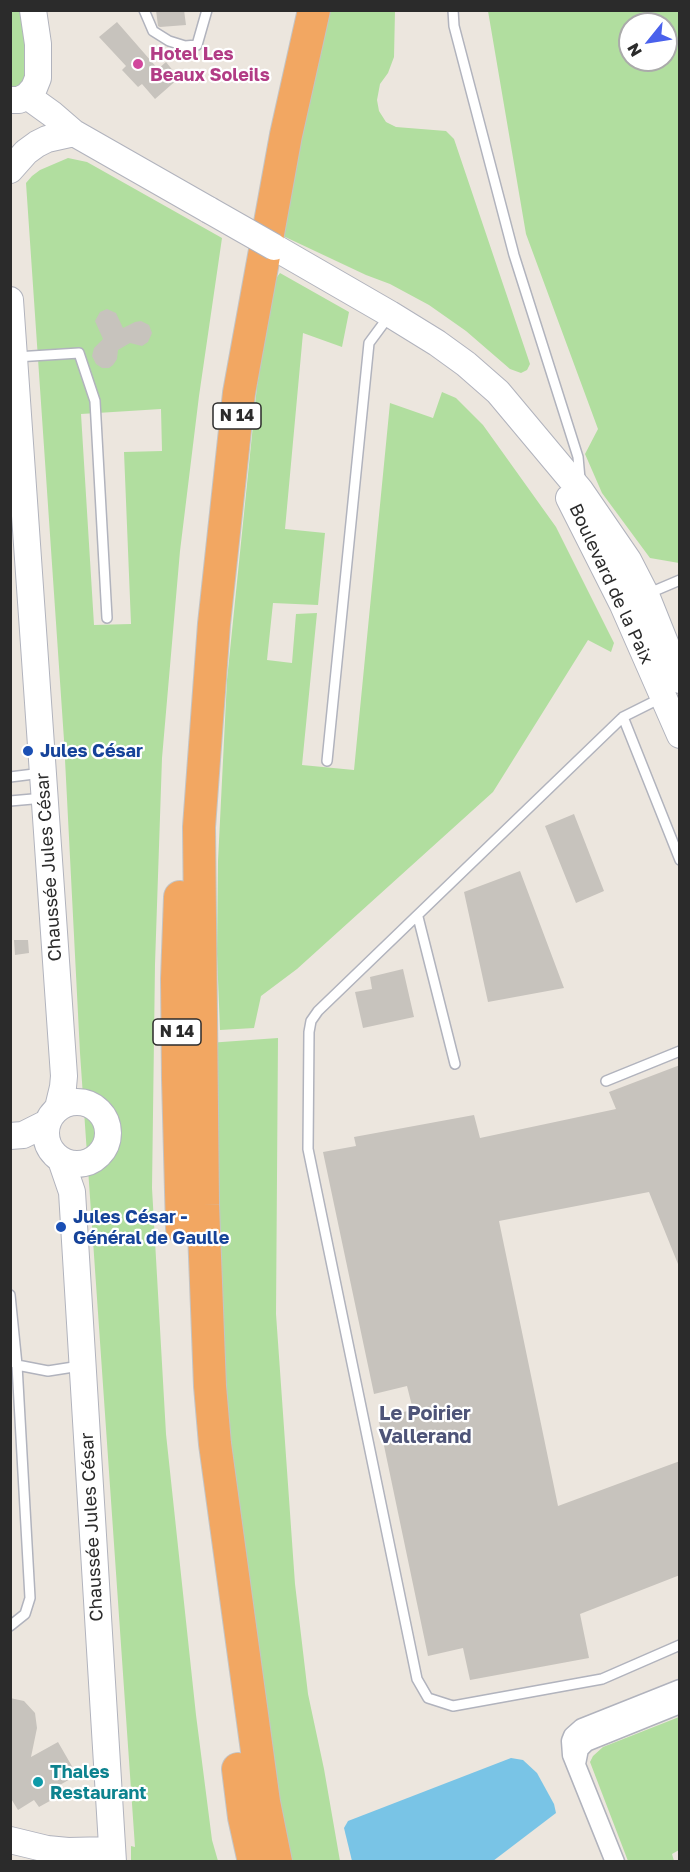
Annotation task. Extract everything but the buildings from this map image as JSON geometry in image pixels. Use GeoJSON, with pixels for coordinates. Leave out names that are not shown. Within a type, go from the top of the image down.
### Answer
{"type":"FeatureCollection","features":[{"type":"Feature","properties":{"kind":"highway","name":"N 14"},"geometry":{"type":"LineString","coordinates":[[254,1862],[244,1817],[194,1445],[182,1207],[177,979],[186,714],[204,533],[230,334],[259,171],[293,10]]}},
{"type":"Feature","properties":{"kind":"highway","name":"N 14"},"geometry":{"type":"LineString","coordinates":[[276,1862],[263,1790],[217,1455],[210,1386],[203,1205],[200,827],[214,624],[239,393],[286,135],[314,10]]}},
{"type":"Feature","properties":{"kind":"main road"},"geometry":{"type":"LineString","coordinates":[[20,97],[38,44],[33,10]]}},
{"type":"Feature","properties":{"kind":"main road","name":"Boulevard de la Paix"},"geometry":{"type":"LineString","coordinates":[[20,97],[52,114],[74,134],[274,247],[437,343],[498,392],[536,437],[579,502],[628,560],[634,600],[671,690],[680,735]]}},
{"type":"Feature","properties":{"kind":"main road"},"geometry":{"type":"LineString","coordinates":[[10,170],[36,144],[47,139],[74,134]]}},
{"type":"Feature","properties":{"kind":"main road","name":"Chaussée Jules César"},"geometry":{"type":"LineString","coordinates":[[10,300],[64,1076],[59,1128],[72,1192],[112,1856]]}},
{"type":"Feature","properties":{"kind":"main road"},"geometry":{"type":"LineString","coordinates":[[16,1135],[59,1128],[94,1107],[101,1113],[106,1122],[107,1143],[101,1153],[87,1163],[75,1182],[72,1192]]}},
{"type":"Feature","properties":{"kind":"main road"},"geometry":{"type":"LineString","coordinates":[[59,1128],[74,1164],[87,1163]]}},
{"type":"Feature","properties":{"kind":"main road"},"geometry":{"type":"LineString","coordinates":[[10,1840],[47,1849],[112,1856]]}},
{"type":"Feature","properties":{"kind":"street"},"geometry":{"type":"LineString","coordinates":[[615,1862],[572,1755],[571,1741],[579,1730],[680,1689]]}},
{"type":"Feature","properties":{"kind":"street"},"geometry":{"type":"LineString","coordinates":[[576,1766],[579,1749],[586,1742],[680,1704]]}},
{"type":"Feature","properties":{"kind":"lane"},"geometry":{"type":"LineString","coordinates":[[144,10],[153,31],[169,41],[191,46],[197,45],[207,10]]}},
{"type":"Feature","properties":{"kind":"lane"},"geometry":{"type":"LineString","coordinates":[[453,10],[454,26],[514,255],[578,457],[579,502]]}},
{"type":"Feature","properties":{"kind":"lane"},"geometry":{"type":"LineString","coordinates":[[327,760],[369,343],[390,314]]}},
{"type":"Feature","properties":{"kind":"lane"},"geometry":{"type":"LineString","coordinates":[[14,357],[79,353],[95,400],[107,618]]}},
{"type":"Feature","properties":{"kind":"lane"},"geometry":{"type":"LineString","coordinates":[[634,600],[680,580]]}},
{"type":"Feature","properties":{"kind":"lane"},"geometry":{"type":"LineString","coordinates":[[671,690],[623,717],[318,1011],[311,1021],[309,1032],[308,1149],[417,1679],[428,1698],[453,1706],[602,1678],[680,1645]]}},
{"type":"Feature","properties":{"kind":"lane"},"geometry":{"type":"LineString","coordinates":[[623,717],[680,860]]}},
{"type":"Feature","properties":{"kind":"lane"},"geometry":{"type":"LineString","coordinates":[[10,777],[43,786]]}},
{"type":"Feature","properties":{"kind":"lane"},"geometry":{"type":"LineString","coordinates":[[10,801],[43,786]]}},
{"type":"Feature","properties":{"kind":"lane"},"geometry":{"type":"LineString","coordinates":[[418,917],[455,1064]]}},
{"type":"Feature","properties":{"kind":"lane"},"geometry":{"type":"LineString","coordinates":[[606,1080],[680,1051]]}},
{"type":"Feature","properties":{"kind":"lane"},"geometry":{"type":"LineString","coordinates":[[10,1296],[30,1598],[25,1614],[10,1626]]}},
{"type":"Feature","properties":{"kind":"lane"},"geometry":{"type":"LineString","coordinates":[[14,1362],[48,1371],[83,1366]]}},
{"type":"Feature","properties":{"kind":"green space"},"geometry":{"type":"Polygon","coordinates":[[[11,11],[21,11],[27,73],[24,82],[11,89],[11,11]]]}},
{"type":"Feature","properties":{"kind":"green space"},"geometry":{"type":"Polygon","coordinates":[[[329,11],[395,11],[394,57],[388,73],[380,84],[377,100],[379,111],[386,122],[396,127],[446,131],[454,139],[530,364],[527,370],[521,373],[510,369],[466,331],[429,305],[390,284],[281,235],[291,173],[329,11]]]}},
{"type":"Feature","properties":{"kind":"green space"},"geometry":{"type":"Polygon","coordinates":[[[488,11],[679,11],[679,563],[650,558],[602,493],[585,454],[598,429],[526,234],[488,11]]]}},
{"type":"Feature","properties":{"kind":"green space"},"geometry":{"type":"Polygon","coordinates":[[[68,158],[87,162],[222,238],[180,551],[162,758],[155,964],[152,1188],[166,1434],[196,1715],[212,1840],[218,1861],[131,1861],[131,1846],[135,1847],[80,1053],[64,740],[26,183],[40,170],[68,158]],[[161,409],[81,414],[94,625],[131,624],[124,452],[162,451],[161,409]]]}},
{"type":"Feature","properties":{"kind":"green space"},"geometry":{"type":"Polygon","coordinates":[[[280,273],[349,312],[342,347],[303,333],[285,529],[325,533],[318,605],[273,603],[267,660],[292,663],[296,614],[317,613],[302,765],[354,770],[390,403],[433,418],[442,392],[456,398],[483,425],[556,527],[614,643],[611,652],[588,640],[493,792],[297,969],[261,996],[254,1028],[220,1030],[217,954],[218,861],[227,680],[257,386],[274,281],[280,273]]]}},
{"type":"Feature","properties":{"kind":"green space"},"geometry":{"type":"Polygon","coordinates":[[[278,1038],[276,1314],[295,1584],[308,1694],[340,1861],[290,1861],[284,1834],[226,1411],[208,1043],[278,1038]]]}},
{"type":"Feature","properties":{"kind":"green space"},"geometry":{"type":"Polygon","coordinates":[[[679,1717],[679,1850],[672,1854],[674,1861],[628,1861],[590,1762],[603,1747],[679,1717]]]}},
{"type":"Feature","properties":{"kind":"water"},"geometry":{"type":"Polygon","coordinates":[[[511,1758],[523,1760],[537,1773],[554,1804],[556,1813],[493,1861],[352,1861],[344,1828],[348,1821],[511,1758]]]}},
{"type":"Feature","properties":{"kind":"place","name":"Hotel Les Beaux Soleils"},"geometry":{"type":"Point","coordinates":[138,64]}},
{"type":"Feature","properties":{"kind":"place","name":"Jules César"},"geometry":{"type":"Point","coordinates":[28,751]}},
{"type":"Feature","properties":{"kind":"place","name":"Jules César - Général de Gaulle"},"geometry":{"type":"Point","coordinates":[61,1227]}},
{"type":"Feature","properties":{"kind":"place","name":"Thales Restaurant"},"geometry":{"type":"Point","coordinates":[38,1782]}},
{"type":"Feature","properties":{"kind":"district","name":"Le Poirier Vallerand"},"geometry":{"type":"Point","coordinates":[425,1426]}}]}
